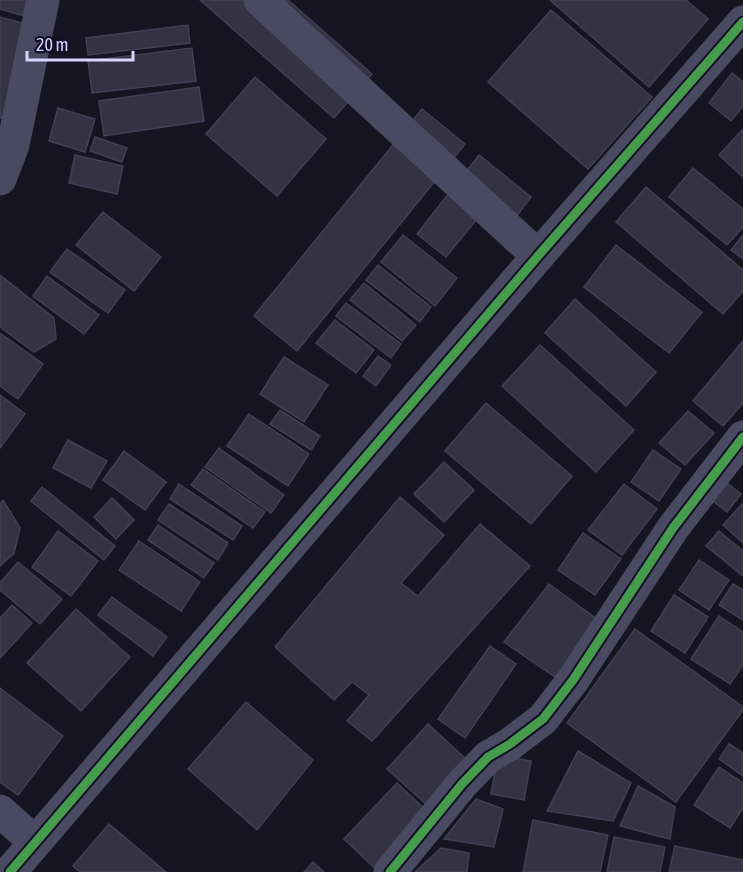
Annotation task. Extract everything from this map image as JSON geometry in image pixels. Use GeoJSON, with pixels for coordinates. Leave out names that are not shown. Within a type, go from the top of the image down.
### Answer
{"type":"FeatureCollection","features":[{"type":"Feature","properties":{"kind":"street"},"geometry":{"type":"LineString","coordinates":[[0,179],[14,145],[43,0]]}},
{"type":"Feature","properties":{"kind":"street"},"geometry":{"type":"LineString","coordinates":[[260,0],[537,256]]}},
{"type":"Feature","properties":{"kind":"street"},"geometry":{"type":"LineString","coordinates":[[10,872],[537,256],[743,22]]}},
{"type":"Feature","properties":{"kind":"street"},"geometry":{"type":"LineString","coordinates":[[390,872],[462,784],[488,757],[510,744],[543,719],[573,680],[673,528],[743,437]]}},
{"type":"Feature","properties":{"kind":"street"},"geometry":{"type":"LineString","coordinates":[[0,811],[35,842]]}},
{"type":"Feature","properties":{"kind":"building"},"geometry":{"type":"Polygon","coordinates":[[[0,0],[44,0],[38,20],[0,9],[0,0]]]}},
{"type":"Feature","properties":{"kind":"building"},"geometry":{"type":"Polygon","coordinates":[[[200,0],[288,0],[372,74],[334,118],[200,0]]]}},
{"type":"Feature","properties":{"kind":"building"},"geometry":{"type":"Polygon","coordinates":[[[550,0],[686,0],[708,19],[649,87],[550,0]]]}},
{"type":"Feature","properties":{"kind":"building"},"geometry":{"type":"Polygon","coordinates":[[[551,10],[652,97],[588,169],[488,82],[551,10]]]}},
{"type":"Feature","properties":{"kind":"building"},"geometry":{"type":"Polygon","coordinates":[[[0,17],[33,26],[5,120],[0,118],[0,17]]]}},
{"type":"Feature","properties":{"kind":"building"},"geometry":{"type":"Polygon","coordinates":[[[188,25],[190,43],[88,55],[86,38],[188,25]]]}},
{"type":"Feature","properties":{"kind":"building"},"geometry":{"type":"Polygon","coordinates":[[[192,48],[196,81],[92,93],[88,61],[192,48]]]}},
{"type":"Feature","properties":{"kind":"building"},"geometry":{"type":"Polygon","coordinates":[[[732,73],[743,82],[743,106],[731,121],[709,103],[732,73]]]}},
{"type":"Feature","properties":{"kind":"building"},"geometry":{"type":"Polygon","coordinates":[[[255,77],[326,139],[277,196],[206,134],[255,77]]]}},
{"type":"Feature","properties":{"kind":"building"},"geometry":{"type":"Polygon","coordinates":[[[199,87],[204,121],[104,136],[99,101],[199,87]]]}},
{"type":"Feature","properties":{"kind":"building"},"geometry":{"type":"Polygon","coordinates":[[[58,108],[95,119],[85,152],[49,141],[58,108]]]}},
{"type":"Feature","properties":{"kind":"building"},"geometry":{"type":"Polygon","coordinates":[[[422,109],[465,144],[297,351],[254,316],[422,109]]]}},
{"type":"Feature","properties":{"kind":"building"},"geometry":{"type":"Polygon","coordinates":[[[743,129],[743,177],[719,155],[743,129]]]}},
{"type":"Feature","properties":{"kind":"building"},"geometry":{"type":"Polygon","coordinates":[[[95,137],[127,148],[122,162],[90,151],[95,137]]]}},
{"type":"Feature","properties":{"kind":"building"},"geometry":{"type":"Polygon","coordinates":[[[75,155],[123,166],[117,194],[69,183],[75,155]]]}},
{"type":"Feature","properties":{"kind":"building"},"geometry":{"type":"Polygon","coordinates":[[[479,155],[531,197],[503,234],[481,214],[446,257],[417,234],[479,155]]]}},
{"type":"Feature","properties":{"kind":"building"},"geometry":{"type":"Polygon","coordinates":[[[693,168],[743,209],[743,227],[727,245],[669,197],[693,168]]]}},
{"type":"Feature","properties":{"kind":"building"},"geometry":{"type":"Polygon","coordinates":[[[646,187],[743,270],[743,291],[723,314],[616,222],[646,187]]]}},
{"type":"Feature","properties":{"kind":"building"},"geometry":{"type":"Polygon","coordinates":[[[103,212],[161,257],[134,291],[76,245],[103,212]]]}},
{"type":"Feature","properties":{"kind":"building"},"geometry":{"type":"Polygon","coordinates":[[[403,235],[457,278],[435,306],[381,262],[403,235]]]}},
{"type":"Feature","properties":{"kind":"building"},"geometry":{"type":"Polygon","coordinates":[[[743,235],[743,259],[731,250],[743,235]]]}},
{"type":"Feature","properties":{"kind":"building"},"geometry":{"type":"Polygon","coordinates":[[[616,245],[702,312],[669,353],[584,287],[616,245]]]}},
{"type":"Feature","properties":{"kind":"building"},"geometry":{"type":"Polygon","coordinates":[[[67,249],[125,290],[108,313],[50,272],[67,249]]]}},
{"type":"Feature","properties":{"kind":"building"},"geometry":{"type":"Polygon","coordinates":[[[378,265],[431,307],[420,322],[366,280],[378,265]]]}},
{"type":"Feature","properties":{"kind":"building"},"geometry":{"type":"Polygon","coordinates":[[[0,275],[54,318],[56,339],[34,352],[0,327],[0,275]]]}},
{"type":"Feature","properties":{"kind":"building"},"geometry":{"type":"Polygon","coordinates":[[[47,276],[99,315],[84,334],[33,296],[47,276]]]}},
{"type":"Feature","properties":{"kind":"building"},"geometry":{"type":"Polygon","coordinates":[[[364,283],[416,325],[402,341],[350,300],[364,283]]]}},
{"type":"Feature","properties":{"kind":"building"},"geometry":{"type":"Polygon","coordinates":[[[575,299],[656,372],[626,406],[545,333],[575,299]]]}},
{"type":"Feature","properties":{"kind":"building"},"geometry":{"type":"Polygon","coordinates":[[[346,303],[401,344],[391,358],[336,316],[346,303]]]}},
{"type":"Feature","properties":{"kind":"building"},"geometry":{"type":"Polygon","coordinates":[[[335,320],[374,350],[356,373],[316,343],[335,320]]]}},
{"type":"Feature","properties":{"kind":"building"},"geometry":{"type":"Polygon","coordinates":[[[0,333],[43,364],[18,399],[0,386],[0,333]]]}},
{"type":"Feature","properties":{"kind":"building"},"geometry":{"type":"Polygon","coordinates":[[[743,341],[743,403],[723,426],[693,401],[743,341]]]}},
{"type":"Feature","properties":{"kind":"building"},"geometry":{"type":"Polygon","coordinates":[[[540,345],[634,430],[596,472],[502,386],[540,345]]]}},
{"type":"Feature","properties":{"kind":"building"},"geometry":{"type":"Polygon","coordinates":[[[378,356],[391,365],[376,386],[363,376],[378,356]]]}},
{"type":"Feature","properties":{"kind":"building"},"geometry":{"type":"Polygon","coordinates":[[[284,357],[328,385],[304,422],[260,394],[284,357]]]}},
{"type":"Feature","properties":{"kind":"building"},"geometry":{"type":"Polygon","coordinates":[[[0,395],[25,414],[0,448],[0,395]]]}},
{"type":"Feature","properties":{"kind":"building"},"geometry":{"type":"Polygon","coordinates":[[[486,403],[572,476],[531,524],[445,451],[486,403]]]}},
{"type":"Feature","properties":{"kind":"building"},"geometry":{"type":"Polygon","coordinates":[[[280,410],[320,436],[311,450],[270,424],[280,410]]]}},
{"type":"Feature","properties":{"kind":"building"},"geometry":{"type":"Polygon","coordinates":[[[688,411],[714,433],[685,465],[659,443],[688,411]]]}},
{"type":"Feature","properties":{"kind":"building"},"geometry":{"type":"Polygon","coordinates":[[[249,414],[309,454],[288,486],[227,446],[249,414]]]}},
{"type":"Feature","properties":{"kind":"building"},"geometry":{"type":"Polygon","coordinates":[[[68,440],[107,461],[91,488],[53,468],[68,440]]]}},
{"type":"Feature","properties":{"kind":"building"},"geometry":{"type":"Polygon","coordinates":[[[219,448],[284,495],[271,513],[205,467],[219,448]]]}},
{"type":"Feature","properties":{"kind":"building"},"geometry":{"type":"Polygon","coordinates":[[[653,450],[681,469],[659,501],[631,482],[653,450]]]}},
{"type":"Feature","properties":{"kind":"building"},"geometry":{"type":"Polygon","coordinates":[[[124,451],[166,482],[145,510],[103,480],[124,451]]]}},
{"type":"Feature","properties":{"kind":"building"},"geometry":{"type":"Polygon","coordinates":[[[444,462],[474,490],[444,522],[414,494],[444,462]]]}},
{"type":"Feature","properties":{"kind":"building"},"geometry":{"type":"Polygon","coordinates":[[[203,469],[265,512],[253,528],[191,485],[203,469]]]}},
{"type":"Feature","properties":{"kind":"building"},"geometry":{"type":"Polygon","coordinates":[[[718,476],[741,494],[727,512],[704,494],[718,476]]]}},
{"type":"Feature","properties":{"kind":"building"},"geometry":{"type":"Polygon","coordinates":[[[179,484],[242,526],[233,540],[170,499],[179,484]]]}},
{"type":"Feature","properties":{"kind":"building"},"geometry":{"type":"Polygon","coordinates":[[[624,484],[657,509],[622,555],[588,530],[624,484]]]}},
{"type":"Feature","properties":{"kind":"building"},"geometry":{"type":"Polygon","coordinates":[[[42,487],[115,546],[104,560],[31,501],[42,487]]]}},
{"type":"Feature","properties":{"kind":"building"},"geometry":{"type":"Polygon","coordinates":[[[400,497],[444,535],[401,583],[418,596],[480,524],[530,566],[372,741],[347,721],[369,695],[352,682],[334,700],[275,647],[400,497]]]}},
{"type":"Feature","properties":{"kind":"building"},"geometry":{"type":"Polygon","coordinates":[[[112,498],[134,520],[116,539],[94,517],[112,498]]]}},
{"type":"Feature","properties":{"kind":"building"},"geometry":{"type":"Polygon","coordinates":[[[3,500],[20,528],[14,553],[0,566],[0,504],[3,500]]]}},
{"type":"Feature","properties":{"kind":"building"},"geometry":{"type":"Polygon","coordinates":[[[743,503],[743,543],[723,525],[743,503]]]}},
{"type":"Feature","properties":{"kind":"building"},"geometry":{"type":"Polygon","coordinates":[[[169,504],[228,543],[218,560],[158,520],[169,504]]]}},
{"type":"Feature","properties":{"kind":"building"},"geometry":{"type":"Polygon","coordinates":[[[158,525],[214,563],[204,578],[148,540],[158,525]]]}},
{"type":"Feature","properties":{"kind":"building"},"geometry":{"type":"Polygon","coordinates":[[[58,531],[98,561],[71,596],[32,567],[58,531]]]}},
{"type":"Feature","properties":{"kind":"building"},"geometry":{"type":"Polygon","coordinates":[[[719,531],[743,551],[743,576],[706,546],[719,531]]]}},
{"type":"Feature","properties":{"kind":"building"},"geometry":{"type":"Polygon","coordinates":[[[583,533],[621,559],[595,595],[558,570],[583,533]]]}},
{"type":"Feature","properties":{"kind":"building"},"geometry":{"type":"Polygon","coordinates":[[[139,541],[200,582],[181,611],[119,570],[139,541]]]}},
{"type":"Feature","properties":{"kind":"building"},"geometry":{"type":"Polygon","coordinates":[[[699,560],[729,580],[709,610],[679,590],[699,560]]]}},
{"type":"Feature","properties":{"kind":"building"},"geometry":{"type":"Polygon","coordinates":[[[18,562],[62,599],[40,624],[0,590],[0,583],[18,562]]]}},
{"type":"Feature","properties":{"kind":"building"},"geometry":{"type":"Polygon","coordinates":[[[549,584],[605,625],[565,684],[504,642],[549,584]]]}},
{"type":"Feature","properties":{"kind":"building"},"geometry":{"type":"Polygon","coordinates":[[[733,584],[743,590],[743,620],[719,605],[733,584]]]}},
{"type":"Feature","properties":{"kind":"building"},"geometry":{"type":"Polygon","coordinates":[[[674,595],[708,617],[685,653],[651,631],[674,595]]]}},
{"type":"Feature","properties":{"kind":"building"},"geometry":{"type":"Polygon","coordinates":[[[112,597],[167,637],[153,656],[98,615],[112,597]]]}},
{"type":"Feature","properties":{"kind":"building"},"geometry":{"type":"Polygon","coordinates":[[[12,605],[32,623],[0,658],[0,618],[12,605]]]}},
{"type":"Feature","properties":{"kind":"building"},"geometry":{"type":"Polygon","coordinates":[[[76,609],[130,657],[81,711],[27,663],[76,609]]]}},
{"type":"Feature","properties":{"kind":"building"},"geometry":{"type":"Polygon","coordinates":[[[719,616],[743,632],[743,665],[730,684],[691,659],[719,616]]]}},
{"type":"Feature","properties":{"kind":"building"},"geometry":{"type":"Polygon","coordinates":[[[635,629],[743,707],[676,802],[567,723],[635,629]]]}},
{"type":"Feature","properties":{"kind":"building"},"geometry":{"type":"Polygon","coordinates":[[[490,646],[516,664],[465,738],[438,719],[490,646]]]}},
{"type":"Feature","properties":{"kind":"building"},"geometry":{"type":"Polygon","coordinates":[[[0,688],[63,736],[18,795],[0,782],[0,688]]]}},
{"type":"Feature","properties":{"kind":"building"},"geometry":{"type":"Polygon","coordinates":[[[246,702],[313,760],[257,830],[188,769],[246,702]]]}},
{"type":"Feature","properties":{"kind":"building"},"geometry":{"type":"Polygon","coordinates":[[[428,724],[468,761],[427,805],[387,769],[428,724]]]}},
{"type":"Feature","properties":{"kind":"building"},"geometry":{"type":"Polygon","coordinates":[[[729,744],[743,753],[743,776],[719,759],[729,744]]]}},
{"type":"Feature","properties":{"kind":"building"},"geometry":{"type":"Polygon","coordinates":[[[578,751],[631,783],[613,821],[547,811],[578,751]]]}},
{"type":"Feature","properties":{"kind":"building"},"geometry":{"type":"Polygon","coordinates":[[[498,755],[531,761],[524,800],[491,794],[498,755]]]}},
{"type":"Feature","properties":{"kind":"building"},"geometry":{"type":"Polygon","coordinates":[[[719,767],[743,783],[743,808],[730,828],[694,805],[719,767]]]}},
{"type":"Feature","properties":{"kind":"building"},"geometry":{"type":"Polygon","coordinates":[[[397,783],[432,816],[379,872],[344,839],[397,783]]]}},
{"type":"Feature","properties":{"kind":"building"},"geometry":{"type":"Polygon","coordinates":[[[638,786],[675,807],[670,839],[620,826],[638,786]]]}},
{"type":"Feature","properties":{"kind":"building"},"geometry":{"type":"Polygon","coordinates":[[[476,799],[503,809],[494,847],[444,839],[476,799]]]}},
{"type":"Feature","properties":{"kind":"building"},"geometry":{"type":"Polygon","coordinates":[[[533,820],[608,835],[600,872],[523,872],[533,820]]]}},
{"type":"Feature","properties":{"kind":"building"},"geometry":{"type":"Polygon","coordinates":[[[109,824],[166,872],[80,872],[73,866],[109,824]]]}},
{"type":"Feature","properties":{"kind":"building"},"geometry":{"type":"Polygon","coordinates":[[[614,837],[665,847],[660,872],[607,872],[614,837]]]}},
{"type":"Feature","properties":{"kind":"building"},"geometry":{"type":"Polygon","coordinates":[[[675,846],[743,860],[743,872],[669,872],[675,846]]]}},
{"type":"Feature","properties":{"kind":"building"},"geometry":{"type":"Polygon","coordinates":[[[441,848],[469,853],[467,872],[415,872],[441,848]]]}},
{"type":"Feature","properties":{"kind":"building"},"geometry":{"type":"Polygon","coordinates":[[[313,862],[324,872],[304,872],[313,862]]]}},
{"type":"Feature","properties":{"kind":"cycle path"},"geometry":{"type":"LineString","coordinates":[[10,872],[538,256],[743,22]]}},
{"type":"Feature","properties":{"kind":"cycle path"},"geometry":{"type":"LineString","coordinates":[[390,872],[462,784],[488,757],[510,744],[543,719],[573,680],[673,528],[743,437]]}}]}
